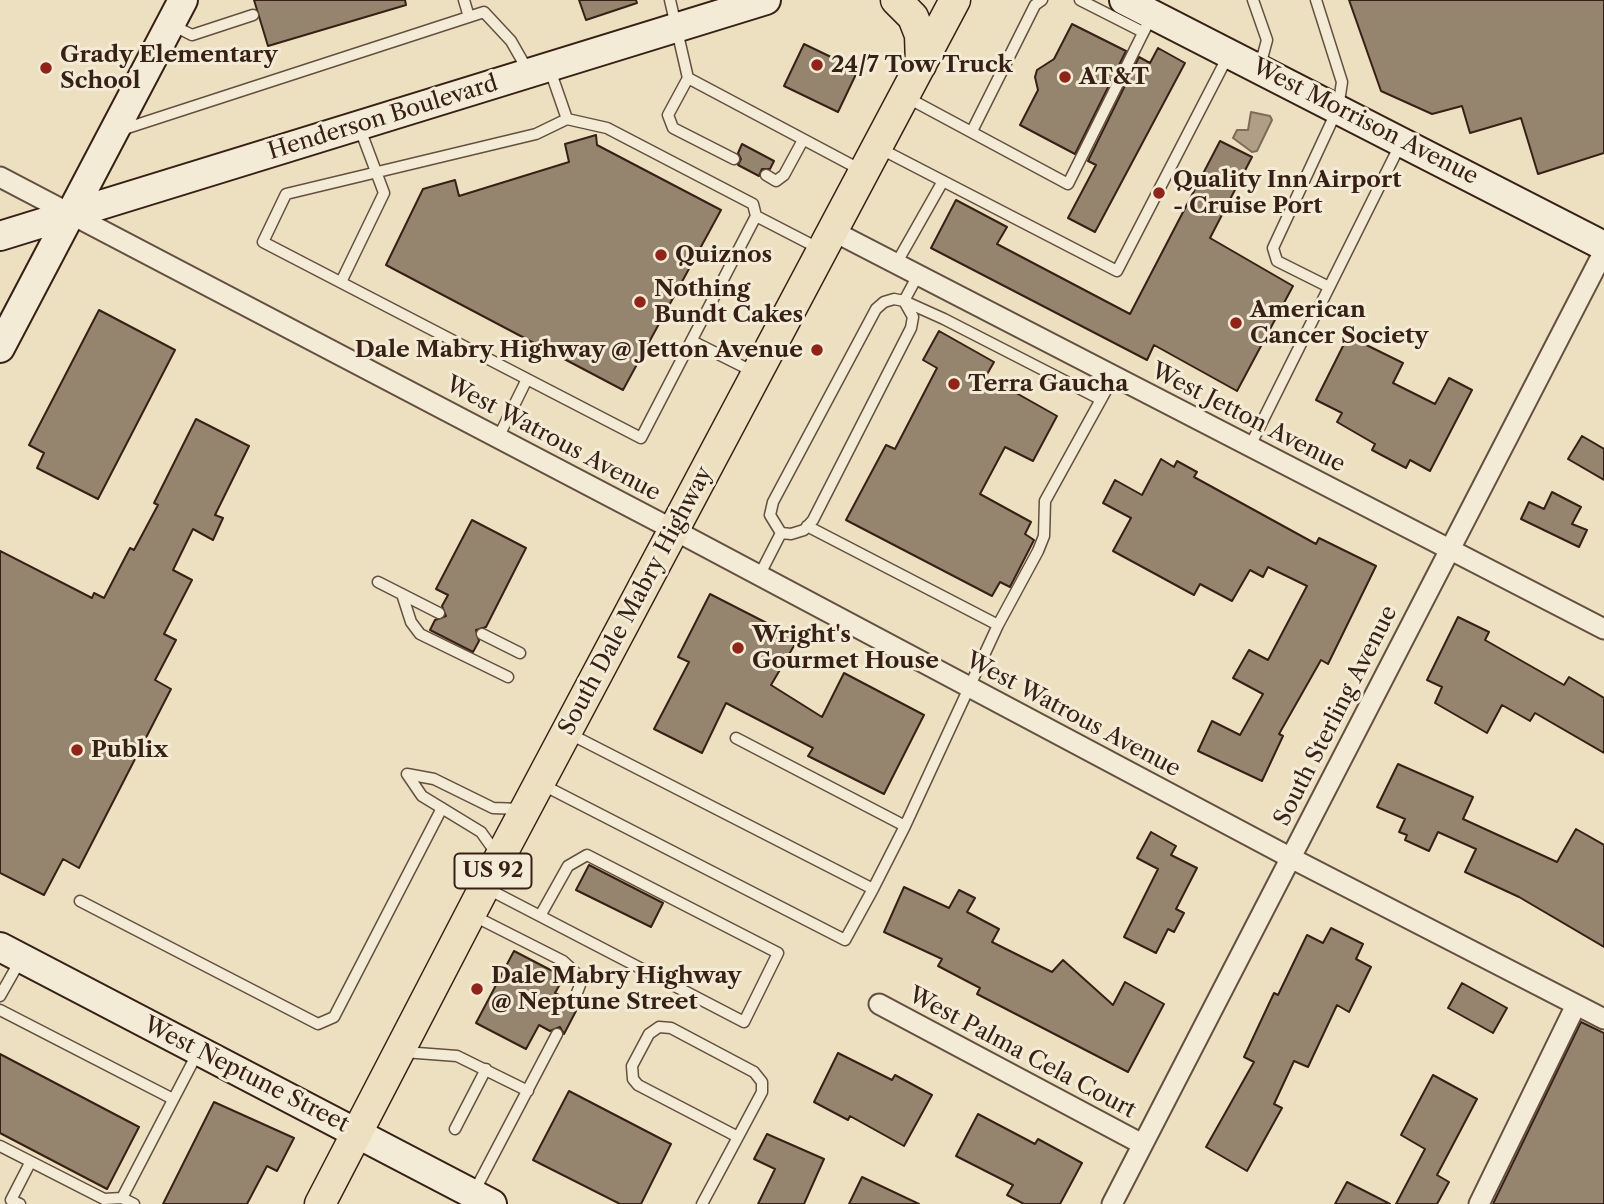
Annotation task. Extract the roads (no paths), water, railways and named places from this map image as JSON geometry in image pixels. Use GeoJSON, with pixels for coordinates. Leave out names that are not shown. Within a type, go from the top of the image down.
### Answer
{"type":"FeatureCollection","features":[{"type":"Feature","properties":{"kind":"main road"},"geometry":{"type":"LineString","coordinates":[[896,0],[913,17],[920,35],[921,65]]}},
{"type":"Feature","properties":{"kind":"main road","name":"South Dale Mabry Highway"},"geometry":{"type":"LineString","coordinates":[[320,1204],[484,887],[955,0]]}},
{"type":"Feature","properties":{"kind":"street","name":"Henderson Boulevard"},"geometry":{"type":"LineString","coordinates":[[0,236],[766,0]]}},
{"type":"Feature","properties":{"kind":"street","name":"West Morrison Avenue"},"geometry":{"type":"LineString","coordinates":[[1125,0],[1148,22],[1230,52],[1604,249]]}},
{"type":"Feature","properties":{"kind":"street"},"geometry":{"type":"LineString","coordinates":[[0,348],[177,12]]}},
{"type":"Feature","properties":{"kind":"street","name":"West Watrous Avenue"},"geometry":{"type":"LineString","coordinates":[[0,177],[674,530],[1291,858],[1604,1019]]}},
{"type":"Feature","properties":{"kind":"street","name":"West Jetton Avenue"},"geometry":{"type":"LineString","coordinates":[[828,241],[896,264],[1604,629]]}},
{"type":"Feature","properties":{"kind":"street","name":"South Sterling Avenue"},"geometry":{"type":"LineString","coordinates":[[1112,1204],[1604,249]]}},
{"type":"Feature","properties":{"kind":"street","name":"West Neptune Street"},"geometry":{"type":"LineString","coordinates":[[11,953],[482,1199]]}},
{"type":"Feature","properties":{"kind":"street","name":"West Palma Cela Court"},"geometry":{"type":"LineString","coordinates":[[879,1004],[1142,1144]]}},
{"type":"Feature","properties":{"kind":"street"},"geometry":{"type":"LineString","coordinates":[[1479,1204],[1576,1005]]}},
{"type":"Feature","properties":{"kind":"lane"},"geometry":{"type":"LineString","coordinates":[[464,0],[469,17]]}},
{"type":"Feature","properties":{"kind":"lane"},"geometry":{"type":"LineString","coordinates":[[670,0],[688,78],[668,115],[673,128],[734,159]]}},
{"type":"Feature","properties":{"kind":"lane"},"geometry":{"type":"LineString","coordinates":[[972,131],[1035,5],[1042,0]]}},
{"type":"Feature","properties":{"kind":"lane"},"geometry":{"type":"LineString","coordinates":[[904,96],[1068,184],[1148,22],[1080,0]]}},
{"type":"Feature","properties":{"kind":"lane"},"geometry":{"type":"LineString","coordinates":[[1253,0],[1267,40],[1259,67]]}},
{"type":"Feature","properties":{"kind":"lane"},"geometry":{"type":"LineString","coordinates":[[1316,0],[1342,82],[1338,108],[1273,248],[1277,261],[1329,287]]}},
{"type":"Feature","properties":{"kind":"lane"},"geometry":{"type":"LineString","coordinates":[[177,12],[192,35],[253,15]]}},
{"type":"Feature","properties":{"kind":"lane"},"geometry":{"type":"LineString","coordinates":[[114,132],[484,12],[539,70],[567,119]]}},
{"type":"Feature","properties":{"kind":"lane"},"geometry":{"type":"LineString","coordinates":[[688,78],[803,140],[943,181],[1117,271],[1230,52]]}},
{"type":"Feature","properties":{"kind":"lane"},"geometry":{"type":"LineString","coordinates":[[567,119],[607,128],[753,204],[756,216],[641,438],[263,242],[286,194],[379,174],[536,134],[567,119]]}},
{"type":"Feature","properties":{"kind":"lane"},"geometry":{"type":"LineString","coordinates":[[341,282],[384,193],[379,174],[358,125]]}},
{"type":"Feature","properties":{"kind":"lane"},"geometry":{"type":"LineString","coordinates":[[766,175],[776,181],[784,174],[803,140]]}},
{"type":"Feature","properties":{"kind":"lane"},"geometry":{"type":"LineString","coordinates":[[1250,446],[1401,141]]}},
{"type":"Feature","properties":{"kind":"lane"},"geometry":{"type":"LineString","coordinates":[[896,264],[943,181]]}},
{"type":"Feature","properties":{"kind":"lane"},"geometry":{"type":"LineString","coordinates":[[756,216],[828,241]]}},
{"type":"Feature","properties":{"kind":"lane"},"geometry":{"type":"LineString","coordinates":[[904,301],[918,275]]}},
{"type":"Feature","properties":{"kind":"lane"},"geometry":{"type":"LineString","coordinates":[[781,533],[770,515],[773,502],[876,309],[894,299],[904,301],[1100,399]]}},
{"type":"Feature","properties":{"kind":"lane"},"geometry":{"type":"LineString","coordinates":[[781,533],[791,534],[807,526],[911,328],[913,317],[904,301]]}},
{"type":"Feature","properties":{"kind":"lane"},"geometry":{"type":"LineString","coordinates":[[692,341],[757,374]]}},
{"type":"Feature","properties":{"kind":"lane"},"geometry":{"type":"LineString","coordinates":[[540,783],[845,940],[905,826],[998,625],[1044,536],[1045,501],[1114,376]]}},
{"type":"Feature","properties":{"kind":"lane"},"geometry":{"type":"LineString","coordinates":[[498,438],[527,379]]}},
{"type":"Feature","properties":{"kind":"lane"},"geometry":{"type":"LineString","coordinates":[[807,526],[998,625]]}},
{"type":"Feature","properties":{"kind":"lane"},"geometry":{"type":"LineString","coordinates":[[760,576],[781,533]]}},
{"type":"Feature","properties":{"kind":"lane"},"geometry":{"type":"LineString","coordinates":[[378,582],[439,613]]}},
{"type":"Feature","properties":{"kind":"lane"},"geometry":{"type":"LineString","coordinates":[[402,594],[411,622],[420,634],[508,677]]}},
{"type":"Feature","properties":{"kind":"lane"},"geometry":{"type":"LineString","coordinates":[[482,634],[520,653]]}},
{"type":"Feature","properties":{"kind":"lane"},"geometry":{"type":"LineString","coordinates":[[567,732],[873,889]]}},
{"type":"Feature","properties":{"kind":"lane"},"geometry":{"type":"LineString","coordinates":[[736,738],[905,826]]}},
{"type":"Feature","properties":{"kind":"lane"},"geometry":{"type":"LineString","coordinates":[[499,859],[481,832],[422,796],[407,774],[434,779],[493,808],[526,809]]}},
{"type":"Feature","properties":{"kind":"lane"},"geometry":{"type":"LineString","coordinates":[[80,901],[318,1024],[334,1017],[442,808]]}},
{"type":"Feature","properties":{"kind":"lane"},"geometry":{"type":"LineString","coordinates":[[484,887],[744,1022],[778,953],[587,855],[568,866],[540,916]]}},
{"type":"Feature","properties":{"kind":"lane"},"geometry":{"type":"LineString","coordinates":[[470,914],[563,961],[576,973],[580,985],[573,1003]]}},
{"type":"Feature","properties":{"kind":"lane"},"geometry":{"type":"LineString","coordinates":[[0,996],[11,953]]}},
{"type":"Feature","properties":{"kind":"lane"},"geometry":{"type":"LineString","coordinates":[[0,1010],[173,1099]]}},
{"type":"Feature","properties":{"kind":"lane"},"geometry":{"type":"LineString","coordinates":[[702,1204],[762,1092],[762,1082],[754,1072],[670,1028],[659,1027],[649,1034],[632,1066],[633,1079],[638,1086],[737,1137]]}},
{"type":"Feature","properties":{"kind":"lane"},"geometry":{"type":"LineString","coordinates":[[482,1199],[528,1091],[557,1034]]}},
{"type":"Feature","properties":{"kind":"lane"},"geometry":{"type":"LineString","coordinates":[[0,1146],[104,1199],[128,1202],[173,1099],[199,1051]]}},
{"type":"Feature","properties":{"kind":"lane"},"geometry":{"type":"LineString","coordinates":[[399,1052],[457,1056],[528,1091]]}},
{"type":"Feature","properties":{"kind":"lane"},"geometry":{"type":"LineString","coordinates":[[455,1129],[486,1069]]}},
{"type":"Feature","properties":{"kind":"lane"},"geometry":{"type":"LineString","coordinates":[[20,1204],[11,1199],[30,1163]]}},
{"type":"Feature","properties":{"kind":"place","name":"24/7 Tow Truck"},"geometry":{"type":"Point","coordinates":[817,65]}},
{"type":"Feature","properties":{"kind":"place","name":"Grady Elementary School"},"geometry":{"type":"Point","coordinates":[46,68]}},
{"type":"Feature","properties":{"kind":"place","name":"AT&T"},"geometry":{"type":"Point","coordinates":[1065,77]}},
{"type":"Feature","properties":{"kind":"place","name":"Quality Inn Airport - Cruise Port"},"geometry":{"type":"Point","coordinates":[1159,193]}},
{"type":"Feature","properties":{"kind":"place","name":"Quiznos"},"geometry":{"type":"Point","coordinates":[661,255]}},
{"type":"Feature","properties":{"kind":"place","name":"Nothing Bundt Cakes"},"geometry":{"type":"Point","coordinates":[640,302]}},
{"type":"Feature","properties":{"kind":"place","name":"American Cancer Society"},"geometry":{"type":"Point","coordinates":[1236,323]}},
{"type":"Feature","properties":{"kind":"place","name":"Dale Mabry Highway @ Jetton Avenue"},"geometry":{"type":"Point","coordinates":[817,350]}},
{"type":"Feature","properties":{"kind":"place","name":"Terra Gaucha"},"geometry":{"type":"Point","coordinates":[954,384]}},
{"type":"Feature","properties":{"kind":"place","name":"Wright's Gourmet House"},"geometry":{"type":"Point","coordinates":[738,648]}},
{"type":"Feature","properties":{"kind":"place","name":"Publix"},"geometry":{"type":"Point","coordinates":[77,750]}},
{"type":"Feature","properties":{"kind":"place","name":"Dale Mabry Highway @ Neptune Street"},"geometry":{"type":"Point","coordinates":[477,989]}}]}
